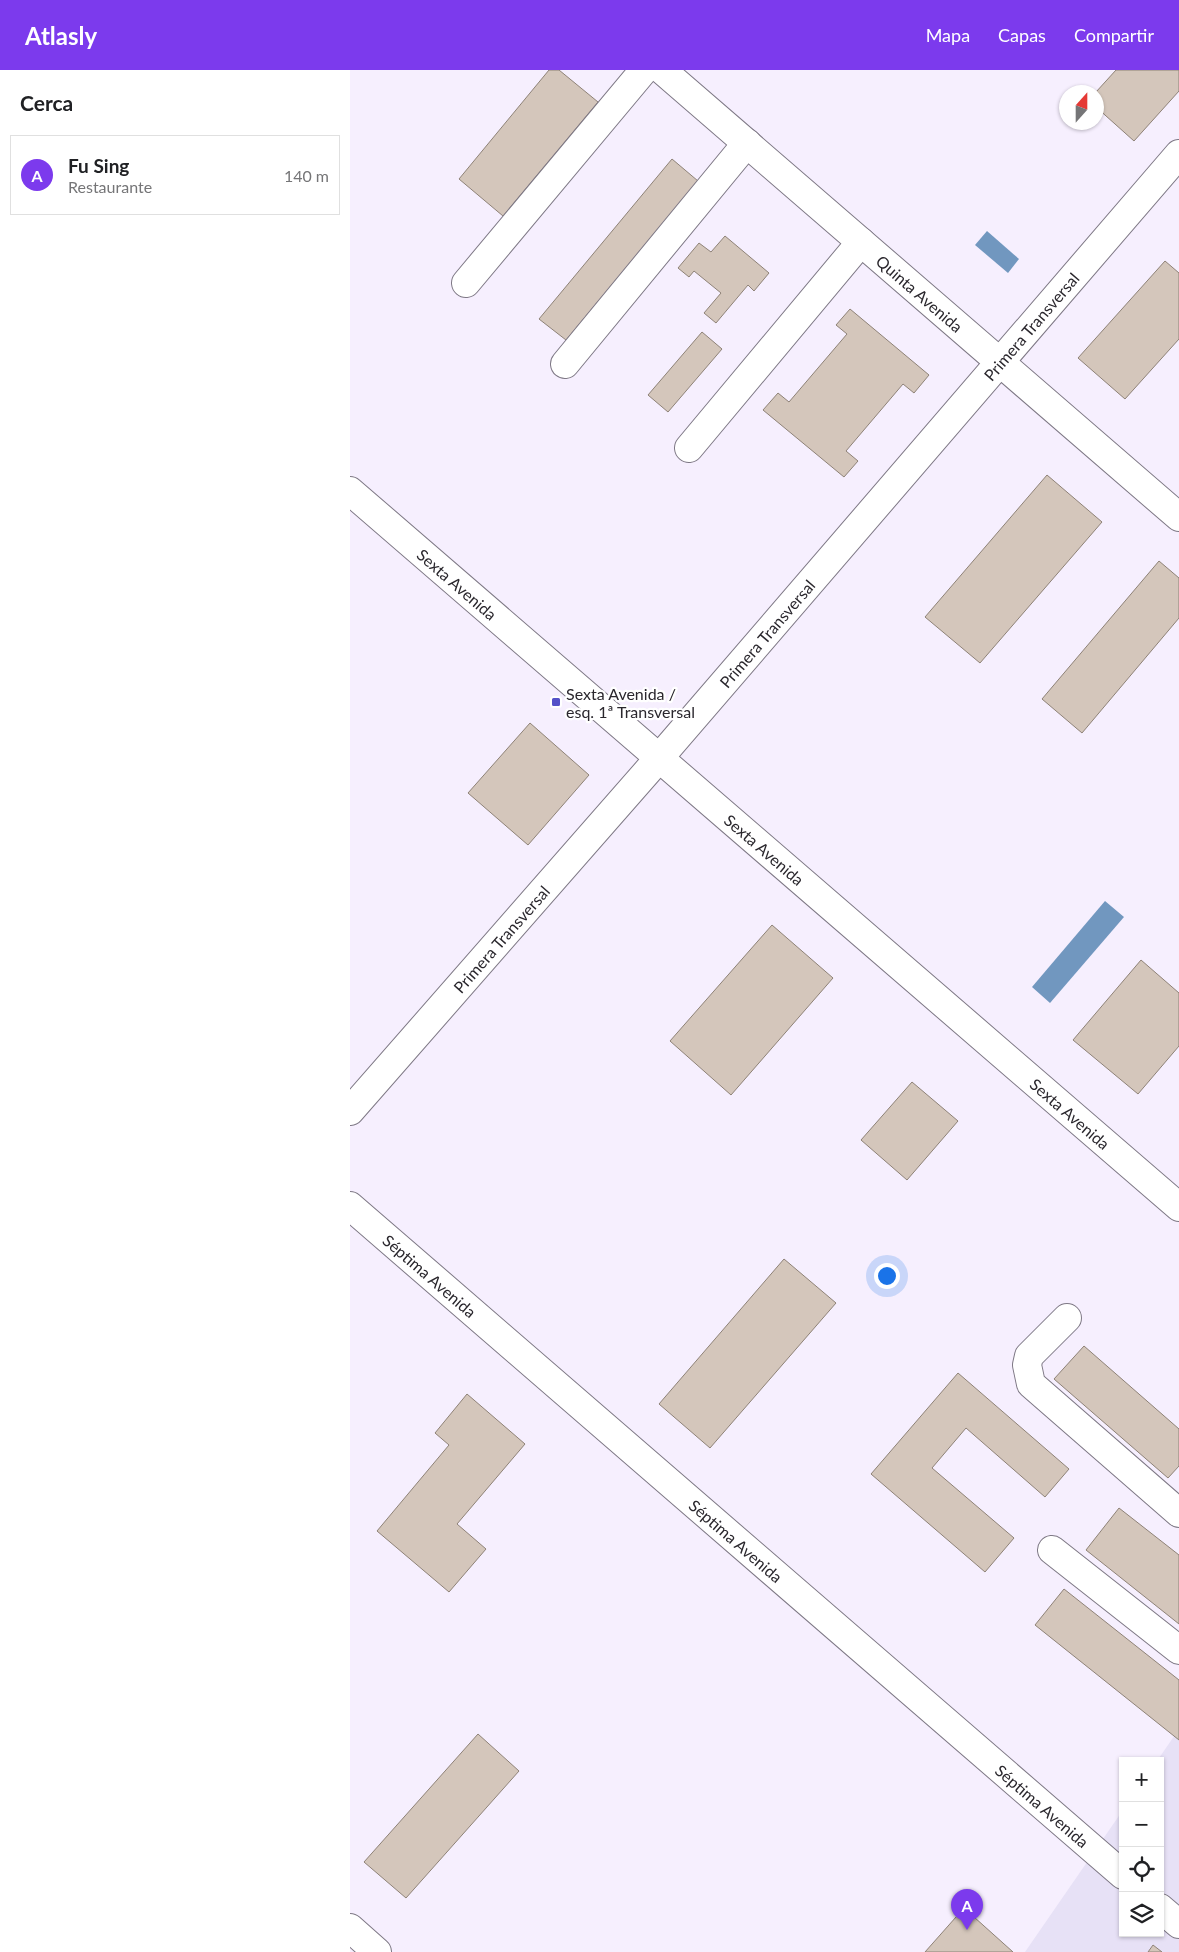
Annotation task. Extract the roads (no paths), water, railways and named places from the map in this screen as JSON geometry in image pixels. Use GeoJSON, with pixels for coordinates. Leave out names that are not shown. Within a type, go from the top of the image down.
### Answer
{"type":"FeatureCollection","features":[{"type":"Feature","properties":{"kind":"street"},"geometry":{"type":"LineString","coordinates":[[466,283],[644,70]]}},
{"type":"Feature","properties":{"kind":"street","name":"Quinta Avenida"},"geometry":{"type":"LineString","coordinates":[[671,73],[747,143],[1179,517]]}},
{"type":"Feature","properties":{"kind":"street"},"geometry":{"type":"LineString","coordinates":[[565,364],[747,143]]}},
{"type":"Feature","properties":{"kind":"street","name":"Primera Transversal"},"geometry":{"type":"LineString","coordinates":[[350,1111],[660,757],[1179,154]]}},
{"type":"Feature","properties":{"kind":"street"},"geometry":{"type":"LineString","coordinates":[[689,448],[861,242]]}},
{"type":"Feature","properties":{"kind":"street","name":"Sexta Avenida"},"geometry":{"type":"LineString","coordinates":[[350,491],[1179,1207]]}},
{"type":"Feature","properties":{"kind":"street","name":"Séptima Avenida"},"geometry":{"type":"LineString","coordinates":[[350,1206],[1119,1872]]}},
{"type":"Feature","properties":{"kind":"street"},"geometry":{"type":"LineString","coordinates":[[1067,1318],[1028,1356],[1027,1365],[1031,1384],[1179,1513]]}},
{"type":"Feature","properties":{"kind":"street"},"geometry":{"type":"LineString","coordinates":[[1052,1550],[1179,1650]]}},
{"type":"Feature","properties":{"kind":"street"},"geometry":{"type":"LineString","coordinates":[[1164,1911],[1179,1924]]}},
{"type":"Feature","properties":{"kind":"street"},"geometry":{"type":"LineString","coordinates":[[350,1928],[377,1952]]}},
{"type":"Feature","properties":{"kind":"water"},"geometry":{"type":"Polygon","coordinates":[[[987,231],[1019,259],[1008,273],[975,245],[987,231]]]}},
{"type":"Feature","properties":{"kind":"water"},"geometry":{"type":"Polygon","coordinates":[[[1105,901],[1124,917],[1050,1003],[1032,987],[1105,901]]]}},
{"type":"Feature","properties":{"kind":"place","name":"Sexta Avenida / esq. 1ª Transversal"},"geometry":{"type":"Point","coordinates":[556,702]}},
{"type":"Feature","properties":{"kind":"place","name":"Fu Sing"},"geometry":{"type":"Point","coordinates":[967,1930]}}]}
